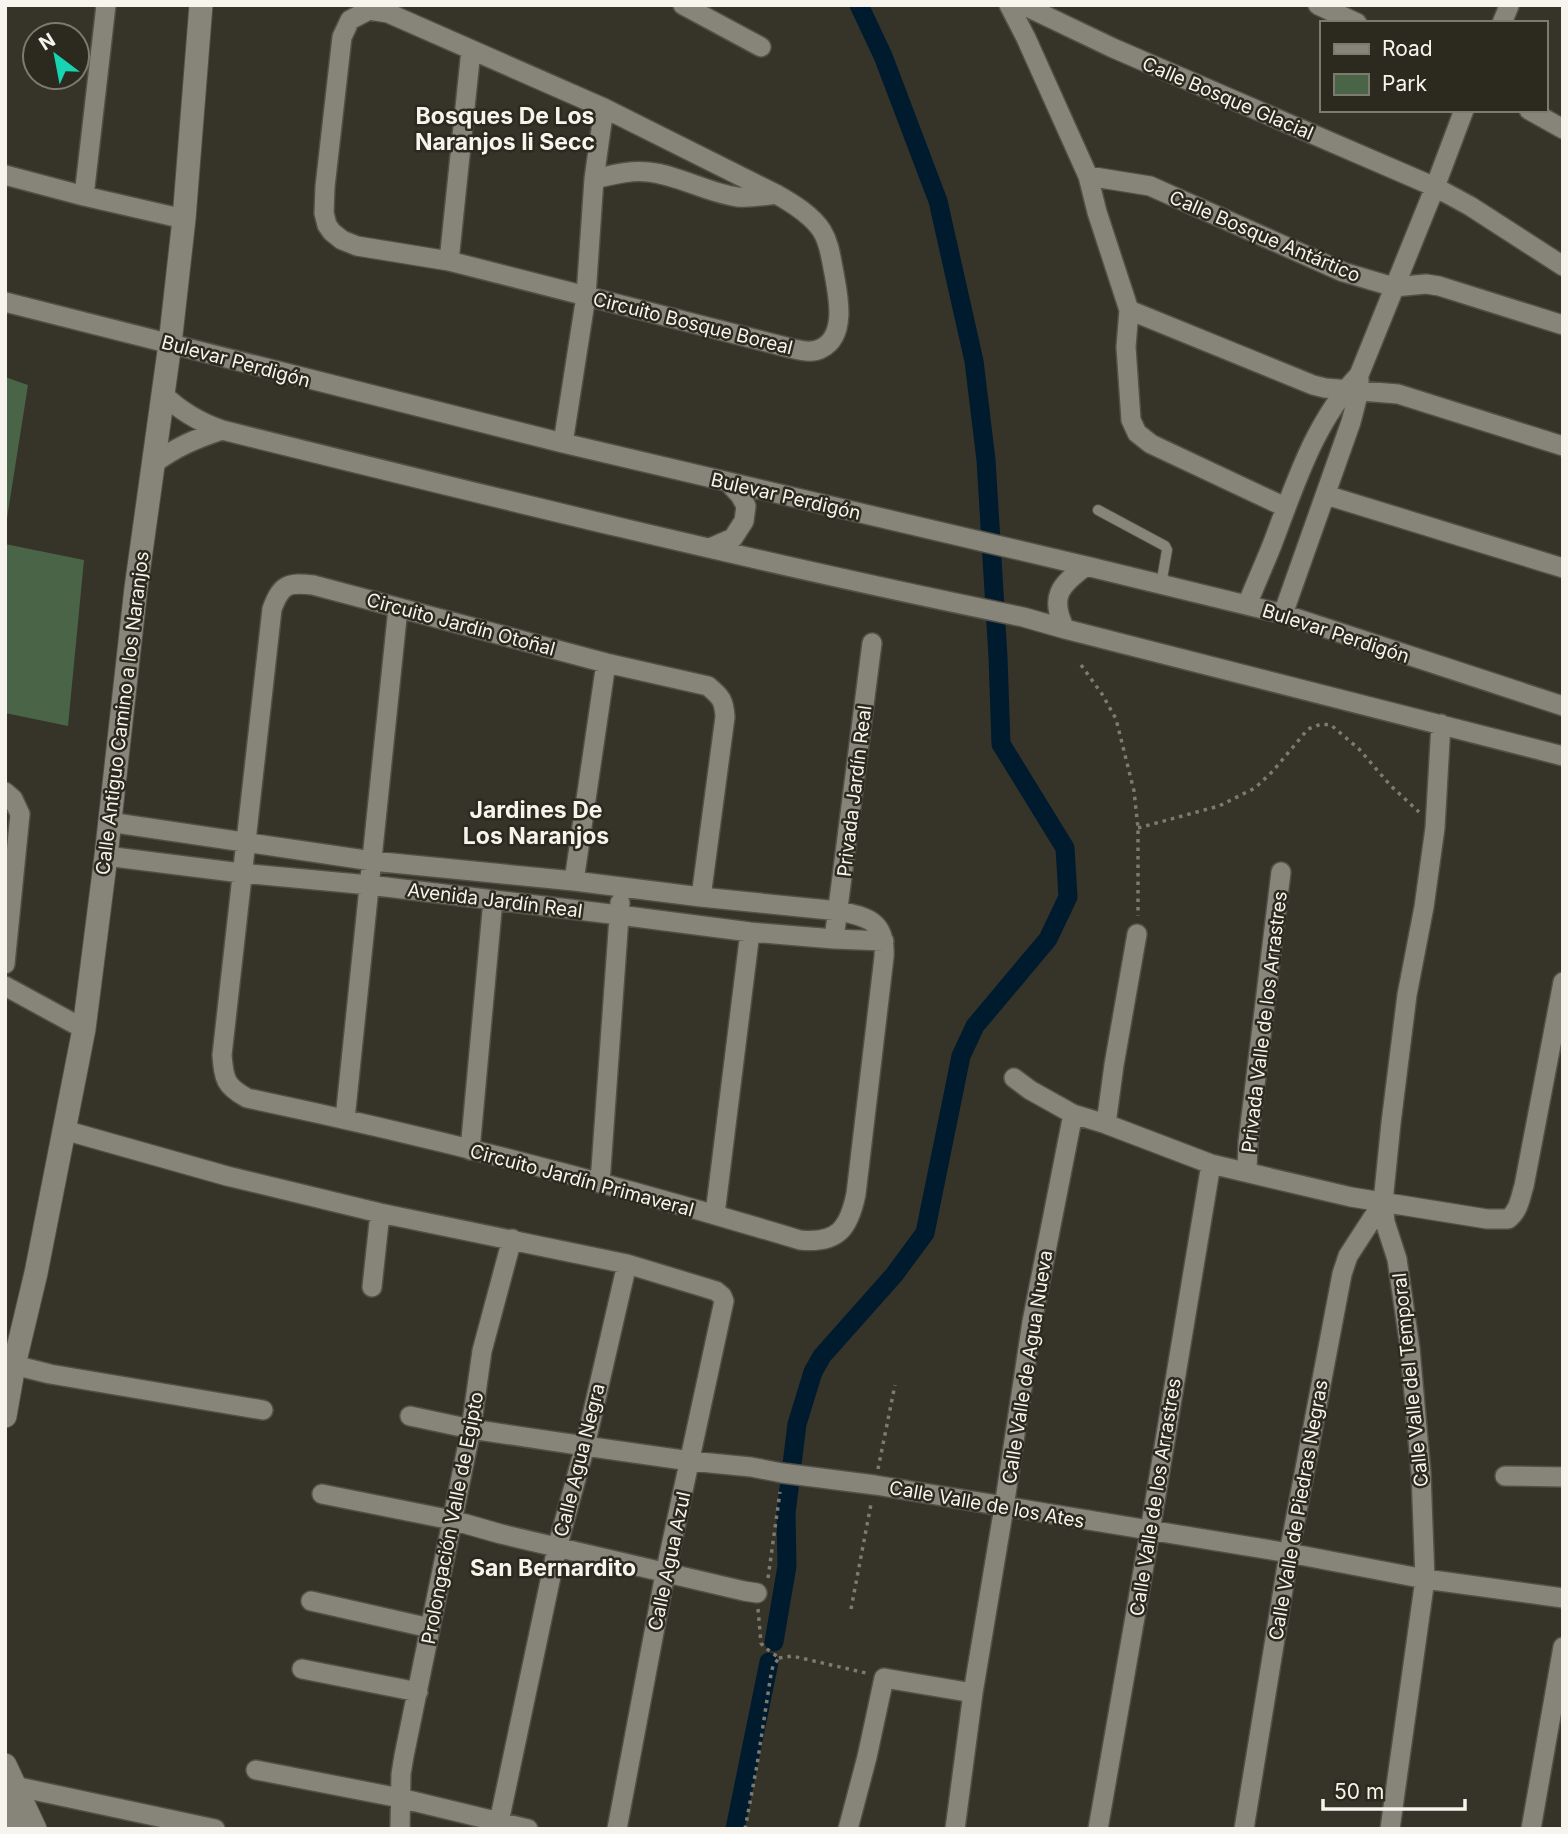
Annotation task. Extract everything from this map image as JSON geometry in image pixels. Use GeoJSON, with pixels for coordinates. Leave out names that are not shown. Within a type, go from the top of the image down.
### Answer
{"type":"FeatureCollection","features":[{"type":"Feature","properties":{"kind":"street"},"geometry":{"type":"LineString","coordinates":[[84,196],[106,5]]}},
{"type":"Feature","properties":{"kind":"street","name":"Calle Antiguo Camino a los Naranjos"},"geometry":{"type":"LineString","coordinates":[[5,1416],[84,1029],[106,856],[122,697],[170,344],[184,219],[201,5]]}},
{"type":"Feature","properties":{"kind":"street"},"geometry":{"type":"LineString","coordinates":[[683,5],[761,47]]}},
{"type":"Feature","properties":{"kind":"street"},"geometry":{"type":"LineString","coordinates":[[1009,5],[1088,176],[1129,310],[1126,347],[1129,405],[1131,420],[1137,433],[1150,444],[1285,507]]}},
{"type":"Feature","properties":{"kind":"street","name":"Calle Bosque Glacial"},"geometry":{"type":"LineString","coordinates":[[1023,5],[1113,48],[1435,187]]}},
{"type":"Feature","properties":{"kind":"street"},"geometry":{"type":"LineString","coordinates":[[1318,5],[1353,21]]}},
{"type":"Feature","properties":{"kind":"street","name":"Circuito Bosque Boreal"},"geometry":{"type":"LineString","coordinates":[[369,10],[388,13],[471,50],[604,108],[776,194],[815,222],[829,244],[839,303],[839,321],[825,347],[816,351],[790,348],[449,261],[357,246],[332,232],[324,213],[325,187],[342,37],[350,20],[369,10]]}},
{"type":"Feature","properties":{"kind":"street"},"geometry":{"type":"LineString","coordinates":[[449,261],[471,50]]}},
{"type":"Feature","properties":{"kind":"street"},"geometry":{"type":"LineString","coordinates":[[563,443],[586,296],[594,179],[604,108]]}},
{"type":"Feature","properties":{"kind":"street"},"geometry":{"type":"LineString","coordinates":[[1247,605],[1319,429],[1354,385],[1463,112]]}},
{"type":"Feature","properties":{"kind":"street"},"geometry":{"type":"LineString","coordinates":[[1533,112],[1563,129]]}},
{"type":"Feature","properties":{"kind":"street"},"geometry":{"type":"LineString","coordinates":[[594,179],[632,172],[650,172],[675,177],[736,197],[776,194]]}},
{"type":"Feature","properties":{"kind":"street"},"geometry":{"type":"LineString","coordinates":[[5,174],[184,219]]}},
{"type":"Feature","properties":{"kind":"street","name":"Calle Bosque Antártico"},"geometry":{"type":"LineString","coordinates":[[1088,176],[1150,186],[1343,272],[1394,287],[1426,284],[1440,286],[1563,325]]}},
{"type":"Feature","properties":{"kind":"street"},"geometry":{"type":"LineString","coordinates":[[1435,187],[1470,206],[1563,266]]}},
{"type":"Feature","properties":{"kind":"street","name":"Bulevar Perdigón"},"geometry":{"type":"LineString","coordinates":[[5,302],[563,443],[1283,614],[1563,706]]}},
{"type":"Feature","properties":{"kind":"street"},"geometry":{"type":"LineString","coordinates":[[1129,310],[1312,385],[1325,388],[1354,385],[1398,394],[1563,446]]}},
{"type":"Feature","properties":{"kind":"street"},"geometry":{"type":"LineString","coordinates":[[1283,614],[1352,422],[1354,385]]}},
{"type":"Feature","properties":{"kind":"street"},"geometry":{"type":"LineString","coordinates":[[163,394],[177,408],[222,430],[500,499],[1023,617],[1563,756]]}},
{"type":"Feature","properties":{"kind":"street"},"geometry":{"type":"LineString","coordinates":[[152,464],[191,440],[222,430]]}},
{"type":"Feature","properties":{"kind":"street"},"geometry":{"type":"LineString","coordinates":[[710,548],[733,538],[744,521],[746,506],[728,482]]}},
{"type":"Feature","properties":{"kind":"street"},"geometry":{"type":"LineString","coordinates":[[1326,495],[1563,568]]}},
{"type":"Feature","properties":{"kind":"street"},"geometry":{"type":"LineString","coordinates":[[1065,629],[1059,617],[1061,586],[1086,566]]}},
{"type":"Feature","properties":{"kind":"street","name":"Circuito Jardín Otoñal"},"geometry":{"type":"LineString","coordinates":[[242,873],[272,609],[278,593],[288,585],[298,583],[606,663],[708,686],[724,703],[725,717],[701,897]]}},
{"type":"Feature","properties":{"kind":"street"},"geometry":{"type":"LineString","coordinates":[[345,1119],[398,608]]}},
{"type":"Feature","properties":{"kind":"street","name":"Privada Jardín Real"},"geometry":{"type":"LineString","coordinates":[[834,939],[872,643]]}},
{"type":"Feature","properties":{"kind":"street"},"geometry":{"type":"LineString","coordinates":[[574,881],[606,663]]}},
{"type":"Feature","properties":{"kind":"street","name":"Calle Valle del Temporal"},"geometry":{"type":"LineString","coordinates":[[1390,1829],[1425,1579],[1422,1473],[1410,1348],[1396,1259],[1385,1222],[1383,1202],[1407,995],[1436,828],[1441,724]]}},
{"type":"Feature","properties":{"kind":"street"},"geometry":{"type":"LineString","coordinates":[[5,792],[13,799],[20,814],[5,964]]}},
{"type":"Feature","properties":{"kind":"street","name":"Avenida Jardín Real"},"geometry":{"type":"LineString","coordinates":[[109,822],[372,861],[839,911],[863,917],[881,934]]}},
{"type":"Feature","properties":{"kind":"street","name":"Avenida Jardín Real"},"geometry":{"type":"LineString","coordinates":[[106,856],[750,932],[834,939],[881,934]]}},
{"type":"Feature","properties":{"kind":"street","name":"Privada Valle de los Arrastres"},"geometry":{"type":"LineString","coordinates":[[1247,1172],[1248,1142],[1281,872]]}},
{"type":"Feature","properties":{"kind":"street","name":"Circuito Jardín Primaveral"},"geometry":{"type":"LineString","coordinates":[[242,873],[222,1055],[223,1073],[235,1091],[247,1098],[345,1119],[600,1183],[814,1242],[828,1240],[842,1231],[852,1214],[884,957],[881,934]]}},
{"type":"Feature","properties":{"kind":"street"},"geometry":{"type":"LineString","coordinates":[[600,1183],[621,888]]}},
{"type":"Feature","properties":{"kind":"street"},"geometry":{"type":"LineString","coordinates":[[470,1150],[492,900]]}},
{"type":"Feature","properties":{"kind":"street"},"geometry":{"type":"LineString","coordinates":[[715,1214],[750,932]]}},
{"type":"Feature","properties":{"kind":"street"},"geometry":{"type":"LineString","coordinates":[[1106,1124],[1138,934]]}},
{"type":"Feature","properties":{"kind":"street"},"geometry":{"type":"LineString","coordinates":[[1014,1078],[1073,1114],[1211,1164],[1351,1197],[1487,1219],[1508,1219],[1514,1215],[1519,1204],[1563,982]]}},
{"type":"Feature","properties":{"kind":"street"},"geometry":{"type":"LineString","coordinates":[[5,986],[84,1029]]}},
{"type":"Feature","properties":{"kind":"street","name":"Calle Valle de Agua Nueva"},"geometry":{"type":"LineString","coordinates":[[955,1829],[973,1693],[1032,1322],[1073,1114]]}},
{"type":"Feature","properties":{"kind":"street"},"geometry":{"type":"LineString","coordinates":[[64,1130],[227,1176],[380,1213],[627,1264]]}},
{"type":"Feature","properties":{"kind":"street","name":"Calle Valle de los Arrastres"},"geometry":{"type":"LineString","coordinates":[[1098,1829],[1211,1164]]}},
{"type":"Feature","properties":{"kind":"street","name":"Calle Valle de Piedras Negras"},"geometry":{"type":"LineString","coordinates":[[1244,1829],[1289,1553],[1342,1275],[1348,1256],[1383,1202]]}},
{"type":"Feature","properties":{"kind":"street"},"geometry":{"type":"LineString","coordinates":[[372,1287],[380,1213]]}},
{"type":"Feature","properties":{"kind":"street","name":"Prolongación Valle de Egipto"},"geometry":{"type":"LineString","coordinates":[[400,1829],[401,1774],[471,1429],[482,1351],[512,1239]]}},
{"type":"Feature","properties":{"kind":"street","name":"Calle Agua Azul"},"geometry":{"type":"LineString","coordinates":[[617,1829],[665,1574],[724,1300],[716,1291],[627,1264]]}},
{"type":"Feature","properties":{"kind":"street","name":"Calle Agua Negra"},"geometry":{"type":"LineString","coordinates":[[499,1822],[557,1548],[586,1446],[627,1264]]}},
{"type":"Feature","properties":{"kind":"street"},"geometry":{"type":"LineString","coordinates":[[14,1365],[50,1374],[263,1410]]}},
{"type":"Feature","properties":{"kind":"street","name":"Calle Valle de los Ates"},"geometry":{"type":"LineString","coordinates":[[410,1416],[471,1429],[875,1485],[1289,1553],[1425,1579],[1563,1598]]}},
{"type":"Feature","properties":{"kind":"street"},"geometry":{"type":"LineString","coordinates":[[1505,1476],[1563,1477]]}},
{"type":"Feature","properties":{"kind":"street"},"geometry":{"type":"LineString","coordinates":[[322,1493],[452,1520],[665,1574],[757,1592]]}},
{"type":"Feature","properties":{"kind":"street"},"geometry":{"type":"LineString","coordinates":[[311,1601],[430,1628]]}},
{"type":"Feature","properties":{"kind":"street"},"geometry":{"type":"LineString","coordinates":[[1531,1829],[1563,1647]]}},
{"type":"Feature","properties":{"kind":"street"},"geometry":{"type":"LineString","coordinates":[[302,1669],[418,1692]]}},
{"type":"Feature","properties":{"kind":"street"},"geometry":{"type":"LineString","coordinates":[[848,1829],[884,1678],[973,1693]]}},
{"type":"Feature","properties":{"kind":"street"},"geometry":{"type":"LineString","coordinates":[[256,1770],[400,1798],[528,1829]]}},
{"type":"Feature","properties":{"kind":"street"},"geometry":{"type":"LineString","coordinates":[[8,1786],[177,1824],[215,1829]]}},
{"type":"Feature","properties":{"kind":"street"},"geometry":{"type":"LineString","coordinates":[[8,1786],[18,1829]]}},
{"type":"Feature","properties":{"kind":"street"},"geometry":{"type":"LineString","coordinates":[[8,1786],[35,1829]]}},
{"type":"Feature","properties":{"kind":"lane"},"geometry":{"type":"LineString","coordinates":[[1098,510],[1165,546],[1167,550],[1161,584]]}},
{"type":"Feature","properties":{"kind":"path"},"geometry":{"type":"LineString","coordinates":[[1081,665],[1116,719],[1134,791],[1138,828],[1138,934]]}},
{"type":"Feature","properties":{"kind":"path"},"geometry":{"type":"LineString","coordinates":[[1138,828],[1219,806],[1255,788],[1308,729],[1321,724],[1331,725],[1359,749],[1390,785],[1436,828]]}},
{"type":"Feature","properties":{"kind":"path"},"geometry":{"type":"LineString","coordinates":[[782,1473],[769,1577],[765,1587],[757,1592],[761,1643],[779,1658],[792,1656],[884,1678]]}},
{"type":"Feature","properties":{"kind":"path"},"geometry":{"type":"LineString","coordinates":[[745,1829],[771,1674],[779,1658]]}},
{"type":"Feature","properties":{"kind":"green space"},"geometry":{"type":"Polygon","coordinates":[[[5,377],[28,385],[5,531],[5,377]]]}},
{"type":"Feature","properties":{"kind":"green space"},"geometry":{"type":"Polygon","coordinates":[[[5,544],[84,560],[68,726],[5,713],[5,544]]]}},
{"type":"Feature","properties":{"kind":"waterway"},"geometry":{"type":"LineString","coordinates":[[774,1642],[787,1566],[786,1513],[797,1424],[813,1372],[822,1356],[894,1275],[925,1233],[961,1056],[975,1026],[1048,939],[1068,897],[1065,848],[1001,744],[986,460],[974,361],[938,201],[883,56],[859,5]]}},
{"type":"Feature","properties":{"kind":"waterway"},"geometry":{"type":"LineString","coordinates":[[735,1829],[769,1662]]}},
{"type":"Feature","properties":{"kind":"district","name":"Bosques De Los Naranjos Ii Secc"},"geometry":{"type":"Point","coordinates":[505,129]}},
{"type":"Feature","properties":{"kind":"district","name":"Jardines De Los Naranjos"},"geometry":{"type":"Point","coordinates":[536,823]}},
{"type":"Feature","properties":{"kind":"district","name":"San Bernardito"},"geometry":{"type":"Point","coordinates":[553,1568]}}]}
